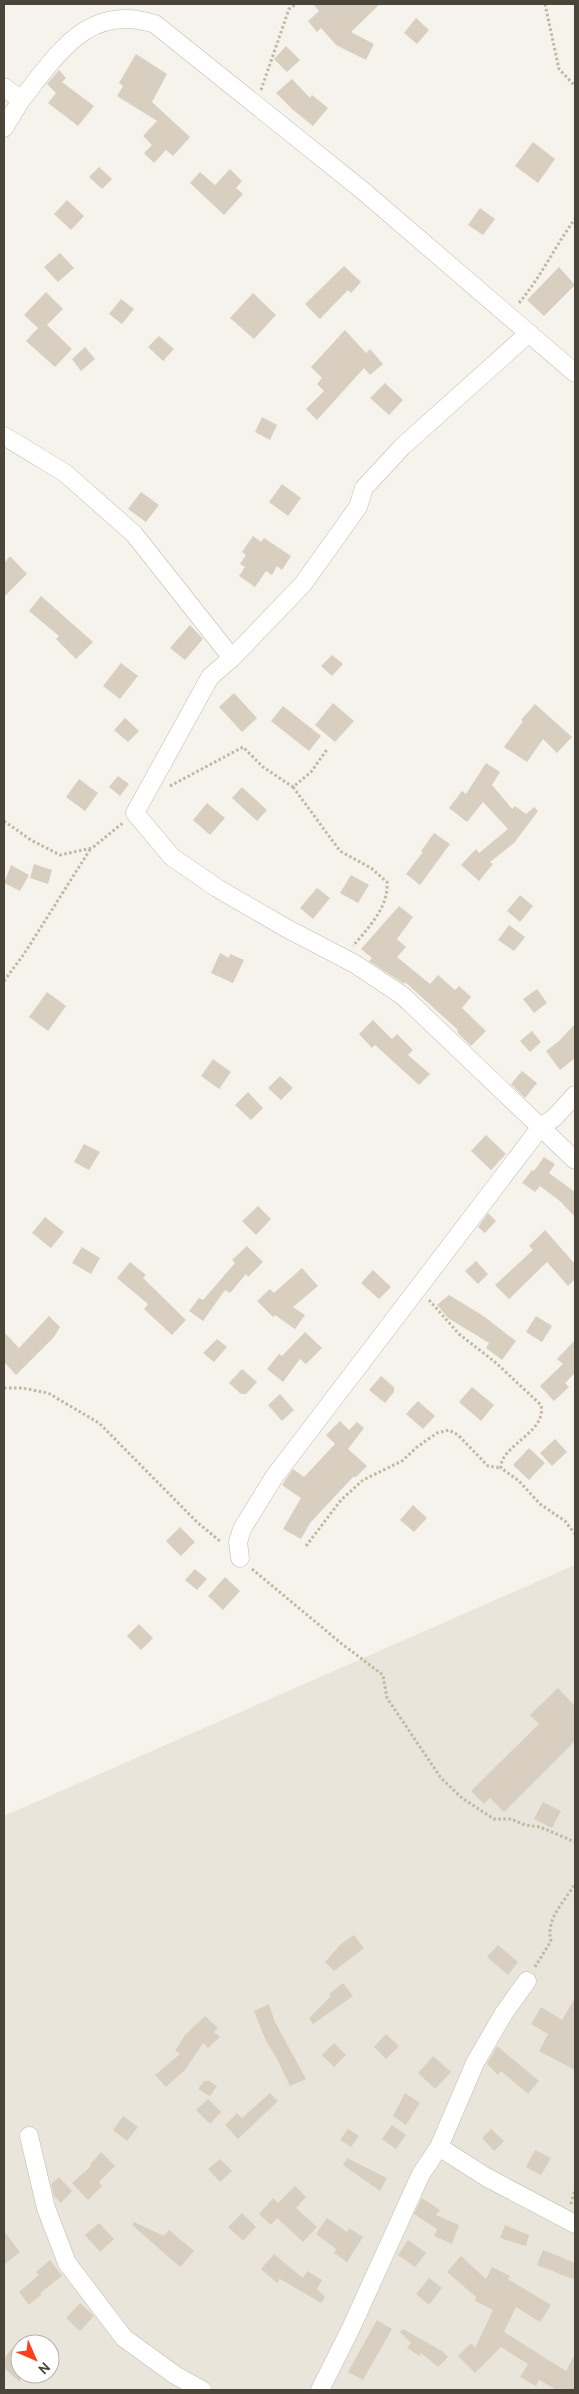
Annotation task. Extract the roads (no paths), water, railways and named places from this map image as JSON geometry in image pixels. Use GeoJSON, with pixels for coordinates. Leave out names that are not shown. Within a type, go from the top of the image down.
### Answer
{"type":"FeatureCollection","features":[{"type":"Feature","properties":{"kind":"street"},"geometry":{"type":"LineString","coordinates":[[4,128],[21,100],[60,52],[84,30],[100,22],[136,18],[155,24],[362,190],[510,315],[575,373]]}},
{"type":"Feature","properties":{"kind":"street"},"geometry":{"type":"LineString","coordinates":[[4,87],[21,100]]}},
{"type":"Feature","properties":{"kind":"street"},"geometry":{"type":"LineString","coordinates":[[529,333],[403,446],[364,488],[358,507],[303,584],[232,658],[210,677],[135,813],[172,857],[217,888],[286,928],[356,964],[403,996],[575,1160]]}},
{"type":"Feature","properties":{"kind":"street"},"geometry":{"type":"LineString","coordinates":[[4,436],[65,473],[134,534],[232,658]]}},
{"type":"Feature","properties":{"kind":"street"},"geometry":{"type":"LineString","coordinates":[[240,1558],[238,1542],[242,1529],[274,1477],[540,1128],[555,1117],[575,1095]]}},
{"type":"Feature","properties":{"kind":"street"},"geometry":{"type":"LineString","coordinates":[[320,2390],[351,2328],[417,2181],[439,2147],[475,2063],[504,2013],[527,1981]]}},
{"type":"Feature","properties":{"kind":"street"},"geometry":{"type":"LineString","coordinates":[[29,2136],[46,2208],[67,2263],[124,2338],[175,2375],[202,2390]]}},
{"type":"Feature","properties":{"kind":"street"},"geometry":{"type":"LineString","coordinates":[[439,2147],[486,2177],[575,2224]]}}]}
